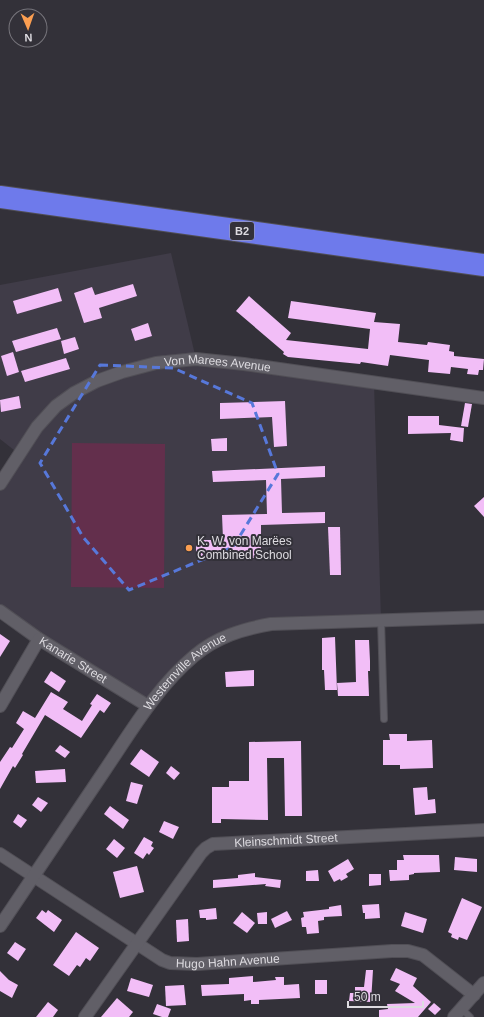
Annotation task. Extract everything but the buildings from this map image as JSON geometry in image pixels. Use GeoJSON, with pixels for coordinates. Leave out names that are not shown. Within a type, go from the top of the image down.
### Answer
{"type":"FeatureCollection","features":[{"type":"Feature","properties":{"kind":"highway","name":"B2"},"geometry":{"type":"LineString","coordinates":[[0,197],[484,265]]}},
{"type":"Feature","properties":{"kind":"highway"},"geometry":{"type":"LineString","coordinates":[[438,258],[484,255]]}},
{"type":"Feature","properties":{"kind":"street","name":"Von Marees Avenue"},"geometry":{"type":"LineString","coordinates":[[0,484],[37,427],[56,406],[74,393],[97,382],[122,372],[156,363],[196,359],[244,364],[484,398]]}},
{"type":"Feature","properties":{"kind":"street","name":"Kanarie Street"},"geometry":{"type":"LineString","coordinates":[[0,611],[39,639],[148,706]]}},
{"type":"Feature","properties":{"kind":"street","name":"Westernville Avenue"},"geometry":{"type":"LineString","coordinates":[[0,926],[148,706],[177,672],[194,655],[213,642],[247,628],[272,624],[484,616]]}},
{"type":"Feature","properties":{"kind":"street"},"geometry":{"type":"LineString","coordinates":[[0,706],[39,639]]}},
{"type":"Feature","properties":{"kind":"street","name":"Kleinschmidt Street"},"geometry":{"type":"LineString","coordinates":[[85,1017],[201,853],[206,848],[214,844],[484,830]]}},
{"type":"Feature","properties":{"kind":"street","name":"Hugo Hahn Avenue"},"geometry":{"type":"LineString","coordinates":[[0,854],[162,960],[170,963],[197,964],[408,951],[423,955],[474,995]]}},
{"type":"Feature","properties":{"kind":"street"},"geometry":{"type":"LineString","coordinates":[[458,1013],[484,983]]}},
{"type":"Feature","properties":{"kind":"lane"},"geometry":{"type":"LineString","coordinates":[[381,620],[384,719]]}},
{"type":"Feature","properties":{"kind":"lane"},"geometry":{"type":"LineString","coordinates":[[458,1013],[470,1017]]}},
{"type":"Feature","properties":{"kind":"highlighted area"},"geometry":{"type":"Polygon","coordinates":[[[100,365],[173,368],[252,403],[278,474],[233,547],[129,590],[83,537],[40,463],[100,365]]]}},
{"type":"Feature","properties":{"kind":"shaded area","name":"K. W. von Marëes Combined School"},"geometry":{"type":"Polygon","coordinates":[[[171,253],[196,359],[374,383],[381,620],[271,624],[213,642],[148,706],[0,611],[0,484],[19,454],[0,439],[0,285],[171,253]]]}},
{"type":"Feature","properties":{"kind":"shaded area"},"geometry":{"type":"Polygon","coordinates":[[[72,443],[165,444],[164,588],[71,587],[72,443]]]}},
{"type":"Feature","properties":{"kind":"place","name":"K. W. von Marëes Combined School"},"geometry":{"type":"Point","coordinates":[189,548]}}]}
